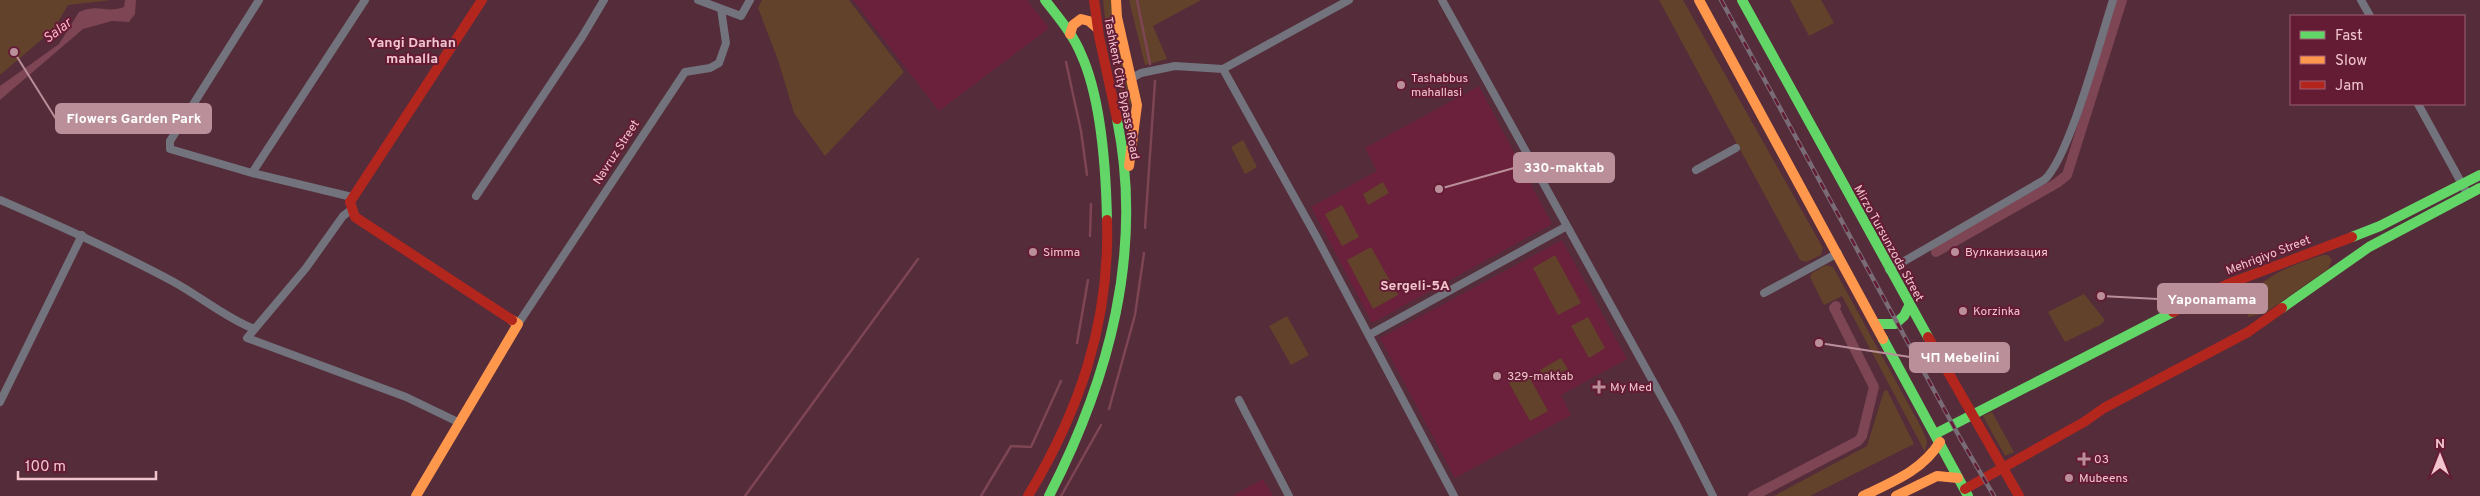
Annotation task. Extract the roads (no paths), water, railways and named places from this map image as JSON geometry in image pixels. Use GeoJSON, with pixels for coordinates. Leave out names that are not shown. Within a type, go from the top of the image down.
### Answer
{"type":"FeatureCollection","features":[{"type":"Feature","properties":{"kind":"main road"},"geometry":{"type":"LineString","coordinates":[[482,0],[352,197],[351,210],[355,217],[518,324]]}},
{"type":"Feature","properties":{"kind":"main road"},"geometry":{"type":"LineString","coordinates":[[1028,496],[1054,450],[1078,398],[1096,336],[1102,300],[1106,215],[1103,151],[1086,68],[1070,34],[1045,0]]}},
{"type":"Feature","properties":{"kind":"main road","name":"Tashkent City Bypass Road"},"geometry":{"type":"LineString","coordinates":[[1048,496],[1092,407],[1112,339],[1122,270],[1126,184],[1117,119],[1097,28],[1094,0]]}},
{"type":"Feature","properties":{"kind":"main road"},"geometry":{"type":"LineString","coordinates":[[1116,0],[1120,31],[1132,78],[1136,114],[1126,184]]}},
{"type":"Feature","properties":{"kind":"main road"},"geometry":{"type":"LineString","coordinates":[[1699,0],[1877,324],[1966,493],[2003,468],[2104,408],[2248,332],[2369,247],[2480,188]]}},
{"type":"Feature","properties":{"kind":"main road","name":"Mirzo Tursunzoda Street"},"geometry":{"type":"LineString","coordinates":[[1742,0],[1909,306],[2019,496]]}},
{"type":"Feature","properties":{"kind":"main road"},"geometry":{"type":"LineString","coordinates":[[1070,34],[1073,25],[1081,19],[1090,21],[1097,28]]}},
{"type":"Feature","properties":{"kind":"main road","name":"Mehrigiyo Street"},"geometry":{"type":"LineString","coordinates":[[1863,496],[1921,466],[1932,456],[1937,438],[1973,414],[2228,284],[2380,226],[2480,175]]}},
{"type":"Feature","properties":{"kind":"main road"},"geometry":{"type":"LineString","coordinates":[[1877,324],[1895,324],[1904,316],[1909,306]]}},
{"type":"Feature","properties":{"kind":"main road","name":"Navruz Street"},"geometry":{"type":"LineString","coordinates":[[416,496],[518,324]]}},
{"type":"Feature","properties":{"kind":"main road"},"geometry":{"type":"LineString","coordinates":[[1896,496],[1937,476],[1958,478]]}},
{"type":"Feature","properties":{"kind":"street"},"geometry":{"type":"LineString","coordinates":[[260,0],[170,141],[170,149],[252,173],[352,197]]}},
{"type":"Feature","properties":{"kind":"street"},"geometry":{"type":"LineString","coordinates":[[252,173],[365,0]]}},
{"type":"Feature","properties":{"kind":"street"},"geometry":{"type":"LineString","coordinates":[[476,196],[582,37],[604,0]]}},
{"type":"Feature","properties":{"kind":"street"},"geometry":{"type":"LineString","coordinates":[[698,0],[741,16],[750,0]]}},
{"type":"Feature","properties":{"kind":"street"},"geometry":{"type":"LineString","coordinates":[[1132,78],[1175,66],[1223,69],[1349,0]]}},
{"type":"Feature","properties":{"kind":"street"},"geometry":{"type":"LineString","coordinates":[[1442,0],[1676,423],[1713,496]]}},
{"type":"Feature","properties":{"kind":"street"},"geometry":{"type":"LineString","coordinates":[[1889,270],[2044,180],[2054,171],[2066,142],[2114,0]]}},
{"type":"Feature","properties":{"kind":"street"},"geometry":{"type":"LineString","coordinates":[[2361,0],[2369,15]]}},
{"type":"Feature","properties":{"kind":"street","name":"Navruz Street"},"geometry":{"type":"LineString","coordinates":[[518,324],[684,72],[710,68],[719,63],[726,43],[721,9]]}},
{"type":"Feature","properties":{"kind":"street"},"geometry":{"type":"LineString","coordinates":[[1223,69],[1369,335],[1454,496]]}},
{"type":"Feature","properties":{"kind":"street"},"geometry":{"type":"LineString","coordinates":[[2419,105],[2468,195]]}},
{"type":"Feature","properties":{"kind":"street"},"geometry":{"type":"LineString","coordinates":[[1696,170],[1736,148]]}},
{"type":"Feature","properties":{"kind":"street"},"geometry":{"type":"LineString","coordinates":[[0,200],[82,235],[174,282],[232,320],[254,329]]}},
{"type":"Feature","properties":{"kind":"street"},"geometry":{"type":"LineString","coordinates":[[351,210],[343,216],[306,268],[247,338],[406,397],[460,423]]}},
{"type":"Feature","properties":{"kind":"street"},"geometry":{"type":"LineString","coordinates":[[1369,335],[1567,226]]}},
{"type":"Feature","properties":{"kind":"street"},"geometry":{"type":"LineString","coordinates":[[0,402],[82,235]]}},
{"type":"Feature","properties":{"kind":"street"},"geometry":{"type":"LineString","coordinates":[[1764,293],[1838,253]]}},
{"type":"Feature","properties":{"kind":"street"},"geometry":{"type":"LineString","coordinates":[[1239,400],[1288,496]]}},
{"type":"Feature","properties":{"kind":"waterway"},"geometry":{"type":"LineString","coordinates":[[1137,0],[1150,64]]}},
{"type":"Feature","properties":{"kind":"waterway"},"geometry":{"type":"LineString","coordinates":[[1936,252],[2057,183],[2067,175],[2122,0]]}},
{"type":"Feature","properties":{"kind":"waterway"},"geometry":{"type":"LineString","coordinates":[[1066,62],[1081,131],[1087,175]]}},
{"type":"Feature","properties":{"kind":"waterway"},"geometry":{"type":"LineString","coordinates":[[1145,228],[1155,81]]}},
{"type":"Feature","properties":{"kind":"waterway"},"geometry":{"type":"LineString","coordinates":[[1090,236],[1091,204]]}},
{"type":"Feature","properties":{"kind":"waterway"},"geometry":{"type":"LineString","coordinates":[[1109,409],[1135,315],[1144,253]]}},
{"type":"Feature","properties":{"kind":"waterway"},"geometry":{"type":"LineString","coordinates":[[745,496],[918,259]]}},
{"type":"Feature","properties":{"kind":"waterway"},"geometry":{"type":"LineString","coordinates":[[1077,343],[1088,280]]}},
{"type":"Feature","properties":{"kind":"waterway"},"geometry":{"type":"LineString","coordinates":[[1753,496],[1858,441],[1862,436],[1874,387],[1834,308],[1836,306]]}},
{"type":"Feature","properties":{"kind":"waterway"},"geometry":{"type":"LineString","coordinates":[[981,496],[1011,446],[1031,447],[1061,381]]}},
{"type":"Feature","properties":{"kind":"waterway"},"geometry":{"type":"LineString","coordinates":[[1061,496],[1101,425]]}},
{"type":"Feature","properties":{"kind":"railway"},"geometry":{"type":"LineString","coordinates":[[1721,0],[1960,438],[1994,496]]}},
{"type":"Feature","properties":{"kind":"place","name":"Flowers Garden Park"},"geometry":{"type":"Point","coordinates":[14,52]}},
{"type":"Feature","properties":{"kind":"place","name":"Tashabbus mahallasi"},"geometry":{"type":"Point","coordinates":[1401,85]}},
{"type":"Feature","properties":{"kind":"place","name":"330-maktab"},"geometry":{"type":"Point","coordinates":[1439,189]}},
{"type":"Feature","properties":{"kind":"place","name":"Simma"},"geometry":{"type":"Point","coordinates":[1033,252]}},
{"type":"Feature","properties":{"kind":"place","name":"Вулканизация"},"geometry":{"type":"Point","coordinates":[1955,252]}},
{"type":"Feature","properties":{"kind":"place","name":"Yaponamama"},"geometry":{"type":"Point","coordinates":[2101,296]}},
{"type":"Feature","properties":{"kind":"place","name":"Korzinka"},"geometry":{"type":"Point","coordinates":[1963,311]}},
{"type":"Feature","properties":{"kind":"place","name":"ЧП Mebelini"},"geometry":{"type":"Point","coordinates":[1819,343]}},
{"type":"Feature","properties":{"kind":"place","name":"329-maktab"},"geometry":{"type":"Point","coordinates":[1497,376]}},
{"type":"Feature","properties":{"kind":"place","name":"My Med"},"geometry":{"type":"Point","coordinates":[1599,387]}},
{"type":"Feature","properties":{"kind":"place","name":"03"},"geometry":{"type":"Point","coordinates":[2084,459]}},
{"type":"Feature","properties":{"kind":"place","name":"Mubeens"},"geometry":{"type":"Point","coordinates":[2069,478]}},
{"type":"Feature","properties":{"kind":"district","name":"Yangi Darhan mahalla"},"geometry":{"type":"Point","coordinates":[412,50]}},
{"type":"Feature","properties":{"kind":"district","name":"Sergeli-5A"},"geometry":{"type":"Point","coordinates":[1415,285]}},
{"type":"Feature","properties":{"kind":"water label","name":"Salar"},"geometry":{"type":"Point","coordinates":[57,30]}}]}
